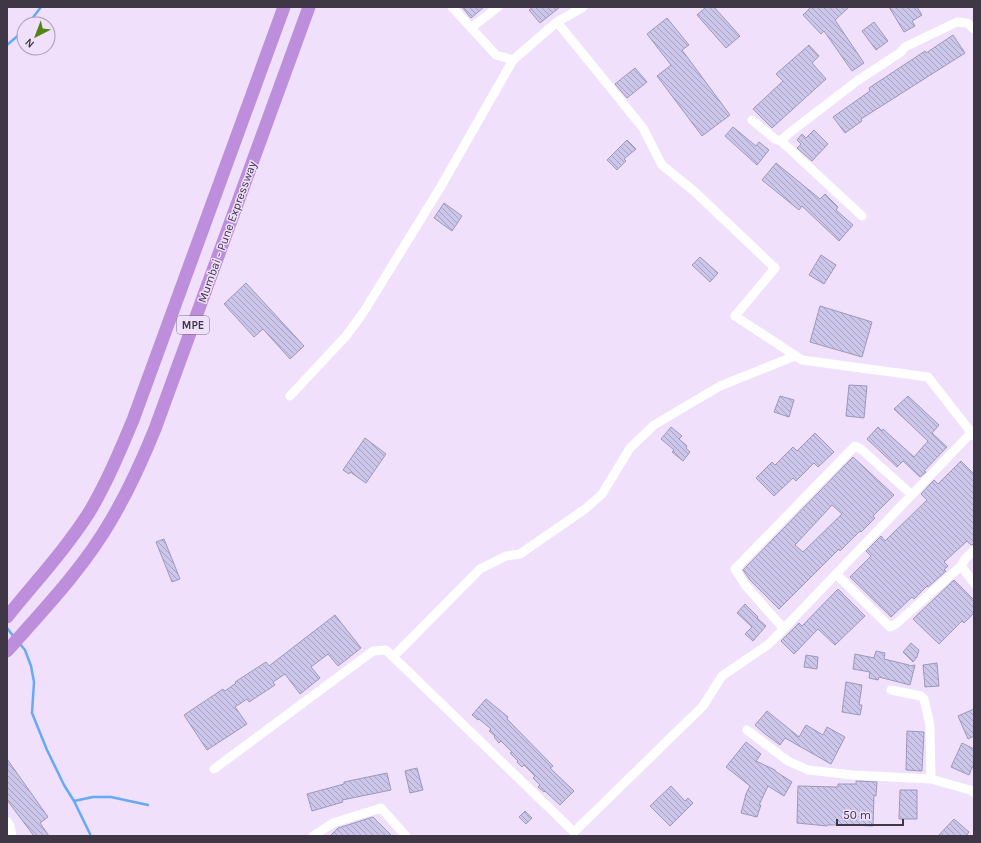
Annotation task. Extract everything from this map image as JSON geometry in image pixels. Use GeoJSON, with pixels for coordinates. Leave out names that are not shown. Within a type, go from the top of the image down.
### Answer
{"type":"FeatureCollection","features":[{"type":"Feature","properties":{"kind":"highway","name":"Mumbai - Pune Expressway"},"geometry":{"type":"LineString","coordinates":[[7,617],[61,552],[90,511],[114,466],[136,412],[284,7]]}},
{"type":"Feature","properties":{"kind":"highway","name":"Mumbai - Pune Expressway"},"geometry":{"type":"LineString","coordinates":[[7,651],[76,572],[110,523],[135,477],[155,429],[309,7]]}},
{"type":"Feature","properties":{"kind":"street"},"geometry":{"type":"LineString","coordinates":[[452,7],[496,55],[513,60]]}},
{"type":"Feature","properties":{"kind":"street"},"geometry":{"type":"LineString","coordinates":[[471,28],[498,7]]}},
{"type":"Feature","properties":{"kind":"street"},"geometry":{"type":"LineString","coordinates":[[290,396],[346,336],[363,313],[440,188],[513,60],[557,22],[583,7]]}},
{"type":"Feature","properties":{"kind":"street"},"geometry":{"type":"LineString","coordinates":[[214,769],[372,652],[386,650],[572,834],[703,706],[722,676],[769,644],[912,495],[973,435],[928,377],[802,360],[735,316],[775,268],[695,192],[662,165],[643,128],[557,22]]}},
{"type":"Feature","properties":{"kind":"street"},"geometry":{"type":"LineString","coordinates":[[781,141],[788,134],[858,81],[901,52],[905,47],[957,22],[967,23],[974,29]]}},
{"type":"Feature","properties":{"kind":"street"},"geometry":{"type":"LineString","coordinates":[[752,120],[775,139],[781,141],[862,216]]}},
{"type":"Feature","properties":{"kind":"street"},"geometry":{"type":"LineString","coordinates":[[393,657],[480,569],[506,556],[520,554],[585,509],[602,494],[630,448],[654,425],[720,386],[795,356]]}},
{"type":"Feature","properties":{"kind":"street"},"geometry":{"type":"LineString","coordinates":[[784,629],[746,586],[735,569],[855,446],[861,449],[912,495]]}},
{"type":"Feature","properties":{"kind":"street"},"geometry":{"type":"LineString","coordinates":[[836,574],[890,627],[896,624],[961,566],[965,559],[974,550]]}},
{"type":"Feature","properties":{"kind":"street"},"geometry":{"type":"LineString","coordinates":[[961,566],[974,583]]}},
{"type":"Feature","properties":{"kind":"street"},"geometry":{"type":"LineString","coordinates":[[891,690],[921,696],[924,699],[930,725],[931,779]]}},
{"type":"Feature","properties":{"kind":"street"},"geometry":{"type":"LineString","coordinates":[[747,730],[788,761],[808,770],[853,775],[931,779],[973,789]]}},
{"type":"Feature","properties":{"kind":"street"},"geometry":{"type":"LineString","coordinates":[[313,836],[333,823],[380,808],[406,836]]}},
{"type":"Feature","properties":{"kind":"street"},"geometry":{"type":"LineString","coordinates":[[7,821],[10,826],[12,836]]}},
{"type":"Feature","properties":{"kind":"building"},"geometry":{"type":"Polygon","coordinates":[[[462,7],[484,7],[471,18],[462,7]]]}},
{"type":"Feature","properties":{"kind":"building"},"geometry":{"type":"Polygon","coordinates":[[[533,7],[560,7],[540,23],[529,10],[533,7]]]}},
{"type":"Feature","properties":{"kind":"building"},"geometry":{"type":"Polygon","coordinates":[[[706,7],[714,7],[740,36],[726,48],[697,15],[706,7]]]}},
{"type":"Feature","properties":{"kind":"building"},"geometry":{"type":"Polygon","coordinates":[[[811,7],[849,7],[835,20],[864,63],[852,71],[824,31],[821,34],[803,15],[811,7]]]}},
{"type":"Feature","properties":{"kind":"building"},"geometry":{"type":"Polygon","coordinates":[[[889,7],[917,7],[922,15],[912,21],[915,26],[904,32],[889,7]]]}},
{"type":"Feature","properties":{"kind":"building"},"geometry":{"type":"Polygon","coordinates":[[[667,18],[689,45],[682,50],[730,115],[702,136],[657,76],[671,65],[647,34],[667,18]]]}},
{"type":"Feature","properties":{"kind":"building"},"geometry":{"type":"Polygon","coordinates":[[[874,22],[888,41],[876,50],[862,31],[874,22]]]}},
{"type":"Feature","properties":{"kind":"building"},"geometry":{"type":"Polygon","coordinates":[[[953,35],[965,53],[861,119],[862,121],[845,133],[833,117],[870,91],[869,88],[925,51],[926,53],[953,35]]]}},
{"type":"Feature","properties":{"kind":"building"},"geometry":{"type":"Polygon","coordinates":[[[809,45],[819,56],[812,63],[826,79],[772,128],[753,109],[783,81],[776,74],[809,45]]]}},
{"type":"Feature","properties":{"kind":"building"},"geometry":{"type":"Polygon","coordinates":[[[635,68],[647,82],[627,98],[615,84],[635,68]]]}},
{"type":"Feature","properties":{"kind":"building"},"geometry":{"type":"Polygon","coordinates":[[[733,127],[756,146],[759,142],[769,150],[757,165],[725,136],[733,127]]]}},
{"type":"Feature","properties":{"kind":"building"},"geometry":{"type":"Polygon","coordinates":[[[814,130],[828,144],[812,161],[797,148],[801,144],[797,140],[802,134],[806,138],[814,130]]]}},
{"type":"Feature","properties":{"kind":"building"},"geometry":{"type":"Polygon","coordinates":[[[627,140],[636,149],[624,159],[626,161],[617,170],[607,160],[627,140]]]}},
{"type":"Feature","properties":{"kind":"building"},"geometry":{"type":"Polygon","coordinates":[[[776,163],[820,199],[825,194],[838,207],[836,210],[853,225],[839,241],[802,206],[799,210],[762,180],[776,163]]]}},
{"type":"Feature","properties":{"kind":"building"},"geometry":{"type":"Polygon","coordinates":[[[444,203],[462,216],[452,231],[434,218],[444,203]]]}},
{"type":"Feature","properties":{"kind":"building"},"geometry":{"type":"Polygon","coordinates":[[[821,255],[836,265],[824,284],[809,275],[821,255]]]}},
{"type":"Feature","properties":{"kind":"building"},"geometry":{"type":"Polygon","coordinates":[[[700,257],[718,273],[710,282],[692,265],[700,257]]]}},
{"type":"Feature","properties":{"kind":"building"},"geometry":{"type":"Polygon","coordinates":[[[246,283],[304,346],[290,359],[263,329],[254,337],[224,304],[246,283]]]}},
{"type":"Feature","properties":{"kind":"building"},"geometry":{"type":"Polygon","coordinates":[[[820,306],[872,322],[862,357],[810,342],[820,306]]]}},
{"type":"Feature","properties":{"kind":"building"},"geometry":{"type":"Polygon","coordinates":[[[849,385],[867,386],[864,418],[846,416],[849,385]]]}},
{"type":"Feature","properties":{"kind":"building"},"geometry":{"type":"Polygon","coordinates":[[[780,396],[794,400],[789,417],[774,412],[780,396]]]}},
{"type":"Feature","properties":{"kind":"building"},"geometry":{"type":"Polygon","coordinates":[[[908,396],[939,425],[932,433],[947,447],[920,477],[903,461],[897,467],[867,439],[878,427],[882,431],[883,429],[914,457],[928,441],[894,409],[908,396]]]}},
{"type":"Feature","properties":{"kind":"building"},"geometry":{"type":"Polygon","coordinates":[[[671,427],[682,436],[679,439],[687,446],[686,448],[690,452],[683,461],[672,452],[674,450],[661,439],[671,427]]]}},
{"type":"Feature","properties":{"kind":"building"},"geometry":{"type":"Polygon","coordinates":[[[815,433],[834,452],[818,467],[814,463],[796,481],[793,478],[774,496],[756,478],[772,462],[775,465],[793,447],[797,451],[815,433]]]}},
{"type":"Feature","properties":{"kind":"building"},"geometry":{"type":"Polygon","coordinates":[[[365,438],[386,454],[366,483],[350,472],[349,474],[343,470],[365,438]]]}},
{"type":"Feature","properties":{"kind":"building"},"geometry":{"type":"Polygon","coordinates":[[[853,457],[894,495],[873,516],[875,518],[861,532],[860,531],[840,551],[839,549],[779,609],[750,580],[743,570],[853,457]],[[832,505],[795,545],[803,552],[842,514],[832,505]]]}},
{"type":"Feature","properties":{"kind":"building"},"geometry":{"type":"Polygon","coordinates":[[[961,461],[974,474],[974,544],[971,545],[967,541],[944,562],[948,566],[944,570],[946,571],[928,587],[927,586],[914,599],[912,597],[891,617],[850,577],[871,556],[866,551],[881,536],[885,541],[927,500],[921,494],[934,480],[938,484],[961,461]]]}},
{"type":"Feature","properties":{"kind":"building"},"geometry":{"type":"Polygon","coordinates":[[[164,539],[180,579],[172,582],[156,542],[164,539]]]}},
{"type":"Feature","properties":{"kind":"building"},"geometry":{"type":"Polygon","coordinates":[[[954,580],[974,600],[974,613],[964,623],[962,621],[939,644],[913,619],[954,580]]]}},
{"type":"Feature","properties":{"kind":"building"},"geometry":{"type":"Polygon","coordinates":[[[838,589],[865,616],[835,645],[818,629],[794,654],[781,641],[799,623],[802,626],[838,589]]]}},
{"type":"Feature","properties":{"kind":"building"},"geometry":{"type":"Polygon","coordinates":[[[745,604],[766,626],[753,641],[745,634],[752,627],[737,613],[745,604]]]}},
{"type":"Feature","properties":{"kind":"building"},"geometry":{"type":"Polygon","coordinates":[[[335,615],[361,648],[338,666],[328,654],[311,667],[320,678],[300,694],[285,674],[273,682],[275,685],[249,702],[247,699],[235,707],[247,724],[207,750],[184,715],[223,689],[225,691],[236,683],[235,682],[266,662],[269,666],[335,615]]]}},
{"type":"Feature","properties":{"kind":"building"},"geometry":{"type":"Polygon","coordinates":[[[911,643],[919,650],[917,657],[913,662],[903,652],[911,643]]]}},
{"type":"Feature","properties":{"kind":"building"},"geometry":{"type":"Polygon","coordinates":[[[876,651],[885,653],[884,659],[909,665],[908,666],[915,665],[910,685],[879,677],[878,680],[869,678],[870,672],[853,669],[855,654],[874,658],[876,651]]]}},
{"type":"Feature","properties":{"kind":"building"},"geometry":{"type":"Polygon","coordinates":[[[806,655],[818,657],[817,669],[804,667],[806,655]]]}},
{"type":"Feature","properties":{"kind":"building"},"geometry":{"type":"Polygon","coordinates":[[[937,663],[939,686],[925,687],[923,665],[937,663]]]}},
{"type":"Feature","properties":{"kind":"building"},"geometry":{"type":"Polygon","coordinates":[[[846,682],[862,685],[859,705],[862,705],[860,715],[842,712],[846,682]]]}},
{"type":"Feature","properties":{"kind":"building"},"geometry":{"type":"Polygon","coordinates":[[[486,699],[508,717],[507,719],[553,766],[550,768],[574,791],[560,805],[545,791],[544,792],[538,787],[540,785],[533,778],[535,776],[524,765],[522,767],[517,762],[518,761],[510,753],[512,752],[501,741],[499,743],[494,737],[495,736],[489,731],[491,729],[472,715],[486,699]]]}},
{"type":"Feature","properties":{"kind":"building"},"geometry":{"type":"Polygon","coordinates":[[[974,709],[974,736],[968,739],[958,716],[974,709]]]}},
{"type":"Feature","properties":{"kind":"building"},"geometry":{"type":"Polygon","coordinates":[[[767,711],[799,737],[806,725],[823,735],[827,727],[845,737],[831,764],[785,738],[780,745],[764,733],[755,725],[767,711]]]}},
{"type":"Feature","properties":{"kind":"building"},"geometry":{"type":"Polygon","coordinates":[[[907,731],[924,732],[922,771],[906,770],[907,731]]]}},
{"type":"Feature","properties":{"kind":"building"},"geometry":{"type":"Polygon","coordinates":[[[746,742],[761,754],[756,761],[775,770],[792,782],[784,796],[768,786],[759,805],[761,805],[757,817],[741,813],[746,794],[750,786],[726,767],[746,742]]]}},
{"type":"Feature","properties":{"kind":"building"},"geometry":{"type":"Polygon","coordinates":[[[962,743],[974,749],[974,763],[969,775],[951,767],[962,743]]]}},
{"type":"Feature","properties":{"kind":"building"},"geometry":{"type":"Polygon","coordinates":[[[7,759],[48,817],[40,823],[49,836],[34,836],[7,800],[7,759]]]}},
{"type":"Feature","properties":{"kind":"building"},"geometry":{"type":"Polygon","coordinates":[[[417,768],[423,790],[410,793],[405,771],[417,768]]]}},
{"type":"Feature","properties":{"kind":"building"},"geometry":{"type":"Polygon","coordinates":[[[387,773],[391,790],[342,800],[343,802],[312,811],[307,794],[344,784],[344,782],[387,773]]]}},
{"type":"Feature","properties":{"kind":"building"},"geometry":{"type":"Polygon","coordinates":[[[856,781],[877,782],[876,796],[874,795],[873,826],[827,826],[797,823],[798,786],[838,787],[838,784],[856,784],[856,781]]]}},
{"type":"Feature","properties":{"kind":"building"},"geometry":{"type":"Polygon","coordinates":[[[671,786],[685,801],[688,798],[693,803],[670,826],[650,806],[671,786]]]}},
{"type":"Feature","properties":{"kind":"building"},"geometry":{"type":"Polygon","coordinates":[[[900,790],[917,790],[917,819],[899,819],[900,790]]]}},
{"type":"Feature","properties":{"kind":"building"},"geometry":{"type":"Polygon","coordinates":[[[525,811],[532,818],[526,824],[519,817],[525,811]]]}},
{"type":"Feature","properties":{"kind":"building"},"geometry":{"type":"Polygon","coordinates":[[[373,817],[392,836],[330,836],[338,828],[373,817]]]}},
{"type":"Feature","properties":{"kind":"building"},"geometry":{"type":"Polygon","coordinates":[[[954,819],[969,832],[966,836],[938,836],[954,819]]]}},
{"type":"Feature","properties":{"kind":"waterway"},"geometry":{"type":"LineString","coordinates":[[34,16],[41,7]]}},
{"type":"Feature","properties":{"kind":"waterway"},"geometry":{"type":"LineString","coordinates":[[7,45],[16,37]]}},
{"type":"Feature","properties":{"kind":"waterway"},"geometry":{"type":"LineString","coordinates":[[7,628],[14,637]]}},
{"type":"Feature","properties":{"kind":"waterway"},"geometry":{"type":"LineString","coordinates":[[20,644],[25,650],[31,666],[34,682],[32,713],[47,750],[91,836]]}},
{"type":"Feature","properties":{"kind":"waterway"},"geometry":{"type":"LineString","coordinates":[[74,801],[93,797],[111,797],[148,805]]}}]}
